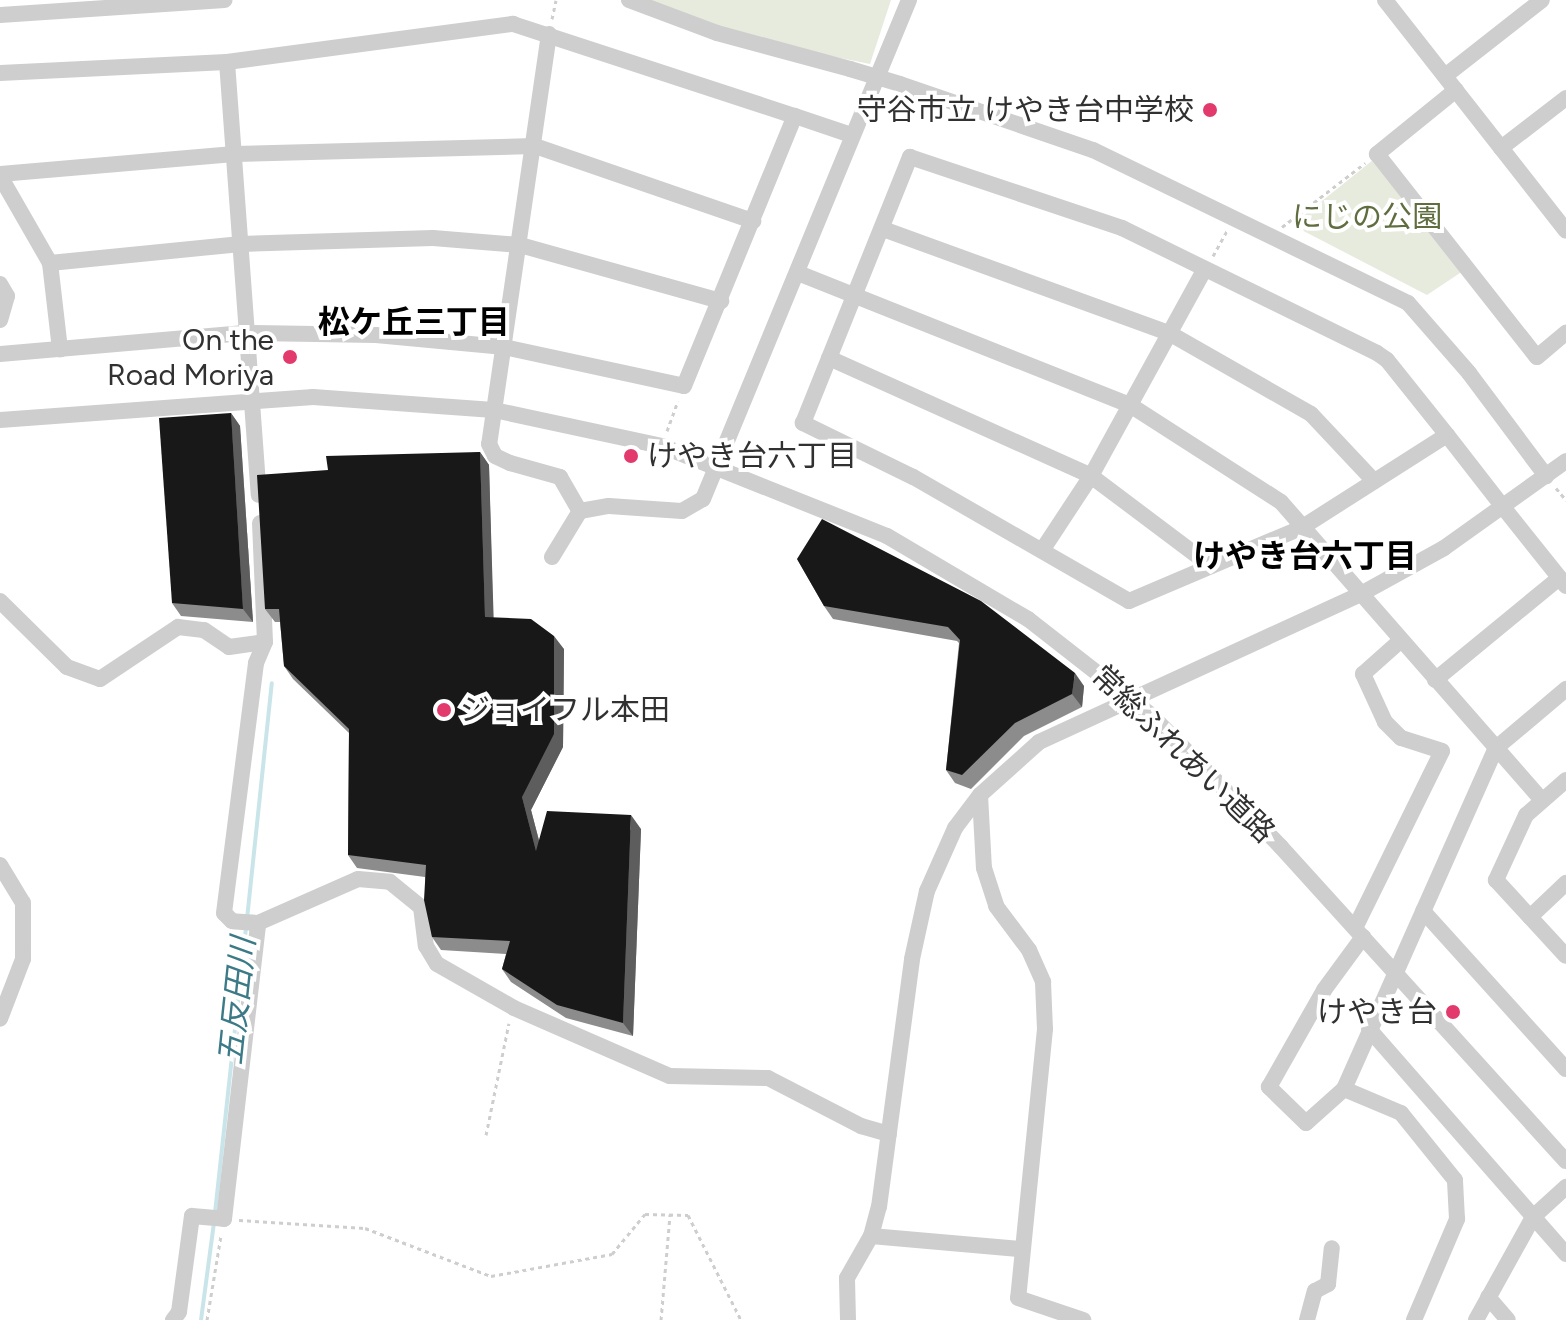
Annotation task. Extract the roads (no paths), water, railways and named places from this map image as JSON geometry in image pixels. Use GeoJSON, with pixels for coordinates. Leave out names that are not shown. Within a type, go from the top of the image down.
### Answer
{"type":"FeatureCollection","features":[{"type":"Feature","properties":{"kind":"street"},"geometry":{"type":"LineString","coordinates":[[0,15],[224,0]]}},
{"type":"Feature","properties":{"kind":"street"},"geometry":{"type":"LineString","coordinates":[[629,0],[717,33],[900,84],[1093,150],[1408,303],[1469,373],[1546,476]]}},
{"type":"Feature","properties":{"kind":"street"},"geometry":{"type":"LineString","coordinates":[[552,557],[580,511],[609,506],[682,511],[699,503],[798,273],[851,135],[909,0]]}},
{"type":"Feature","properties":{"kind":"street"},"geometry":{"type":"LineString","coordinates":[[1445,76],[1542,0]]}},
{"type":"Feature","properties":{"kind":"street"},"geometry":{"type":"LineString","coordinates":[[1388,1],[1564,224]]}},
{"type":"Feature","properties":{"kind":"street"},"geometry":{"type":"LineString","coordinates":[[0,73],[227,62],[513,24],[851,135]]}},
{"type":"Feature","properties":{"kind":"street"},"geometry":{"type":"LineString","coordinates":[[549,34],[489,444],[495,456],[560,477],[580,511]]}},
{"type":"Feature","properties":{"kind":"street"},"geometry":{"type":"LineString","coordinates":[[227,62],[265,642],[256,663],[224,913],[232,921],[258,923],[358,879],[390,882],[421,907],[426,946],[437,964],[514,1008],[670,1076],[768,1078],[861,1126],[889,1134]]}},
{"type":"Feature","properties":{"kind":"street"},"geometry":{"type":"LineString","coordinates":[[1456,90],[1377,154],[1537,357],[1566,333]]}},
{"type":"Feature","properties":{"kind":"street"},"geometry":{"type":"LineString","coordinates":[[1501,148],[1566,98]]}},
{"type":"Feature","properties":{"kind":"street"},"geometry":{"type":"LineString","coordinates":[[0,354],[247,333],[376,335],[504,347],[684,386],[795,116]]}},
{"type":"Feature","properties":{"kind":"street"},"geometry":{"type":"LineString","coordinates":[[60,349],[50,263],[0,175],[234,154],[535,146],[753,221]]}},
{"type":"Feature","properties":{"kind":"street"},"geometry":{"type":"LineString","coordinates":[[1435,680],[1563,582],[1447,435],[1377,353],[1122,228],[910,157],[803,423],[1043,549],[1129,601],[1301,528],[1447,435]]}},
{"type":"Feature","properties":{"kind":"street"},"geometry":{"type":"LineString","coordinates":[[883,229],[1169,333],[1311,414],[1374,481]]}},
{"type":"Feature","properties":{"kind":"street"},"geometry":{"type":"LineString","coordinates":[[50,263],[241,244],[433,238],[520,245],[721,301]]}},
{"type":"Feature","properties":{"kind":"street"},"geometry":{"type":"LineString","coordinates":[[1043,549],[1091,476],[1205,269]]}},
{"type":"Feature","properties":{"kind":"street"},"geometry":{"type":"LineString","coordinates":[[798,273],[1130,405],[1281,502],[1359,595],[1541,799]]}},
{"type":"Feature","properties":{"kind":"street"},"geometry":{"type":"LineString","coordinates":[[0,284],[7,296],[0,320]]}},
{"type":"Feature","properties":{"kind":"street"},"geometry":{"type":"LineString","coordinates":[[829,358],[1091,476],[1211,566]]}},
{"type":"Feature","properties":{"kind":"street","name":"常総ふれあい道路"},"geometry":{"type":"LineString","coordinates":[[0,420],[250,399],[375,398],[494,410],[662,446],[717,464],[887,536],[1028,619],[1131,698],[1220,783],[1566,1161]]}},
{"type":"Feature","properties":{"kind":"street"},"geometry":{"type":"LineString","coordinates":[[848,1320],[847,1278],[871,1236],[889,1134],[912,959],[927,891],[955,828],[980,795],[1039,742],[1359,595],[1444,548],[1566,461]]}},
{"type":"Feature","properties":{"kind":"street"},"geometry":{"type":"LineString","coordinates":[[0,601],[67,667],[100,679],[178,627],[204,630],[229,647],[265,642]]}},
{"type":"Feature","properties":{"kind":"street"},"geometry":{"type":"LineString","coordinates":[[1400,641],[1363,674],[1385,722],[1401,738],[1442,751],[1359,932],[1269,1087],[1306,1123],[1344,1089],[1496,748],[1566,689]]}},
{"type":"Feature","properties":{"kind":"street"},"geometry":{"type":"LineString","coordinates":[[1566,780],[1526,815],[1496,880],[1566,956]]}},
{"type":"Feature","properties":{"kind":"street"},"geometry":{"type":"LineString","coordinates":[[980,795],[984,868],[996,906],[1029,950],[1043,982],[1045,1029],[1019,1249],[1018,1298],[1083,1320]]}},
{"type":"Feature","properties":{"kind":"street"},"geometry":{"type":"LineString","coordinates":[[0,865],[23,903],[23,959],[0,1019]]}},
{"type":"Feature","properties":{"kind":"street"},"geometry":{"type":"LineString","coordinates":[[1530,917],[1566,883]]}},
{"type":"Feature","properties":{"kind":"street"},"geometry":{"type":"LineString","coordinates":[[1423,911],[1566,1069]]}},
{"type":"Feature","properties":{"kind":"street"},"geometry":{"type":"LineString","coordinates":[[173,1320],[179,1312],[192,1216],[224,1219],[232,1118],[258,923]]}},
{"type":"Feature","properties":{"kind":"street"},"geometry":{"type":"LineString","coordinates":[[1369,1029],[1566,1254]]}},
{"type":"Feature","properties":{"kind":"street"},"geometry":{"type":"LineString","coordinates":[[1344,1089],[1401,1113],[1455,1180],[1457,1219],[1414,1320]]}},
{"type":"Feature","properties":{"kind":"street"},"geometry":{"type":"LineString","coordinates":[[1476,1320],[1533,1217],[1566,1187]]}},
{"type":"Feature","properties":{"kind":"street"},"geometry":{"type":"LineString","coordinates":[[871,1236],[1019,1249]]}},
{"type":"Feature","properties":{"kind":"street"},"geometry":{"type":"LineString","coordinates":[[1307,1320],[1315,1291],[1328,1284],[1332,1248]]}},
{"type":"Feature","properties":{"kind":"street"},"geometry":{"type":"LineString","coordinates":[[1488,1297],[1508,1320]]}},
{"type":"Feature","properties":{"kind":"waterway","name":"五反田川"},"geometry":{"type":"LineString","coordinates":[[247,919],[272,683]]}},
{"type":"Feature","properties":{"kind":"waterway","name":"五反田川"},"geometry":{"type":"LineString","coordinates":[[215,1213],[246,928]]}},
{"type":"Feature","properties":{"kind":"waterway","name":"五反田川"},"geometry":{"type":"LineString","coordinates":[[201,1320],[214,1222]]}},
{"type":"Feature","properties":{"kind":"place","name":"守谷市立 けやき台中学校"},"geometry":{"type":"Point","coordinates":[1210,110]}},
{"type":"Feature","properties":{"kind":"place","name":"On the Road Moriya"},"geometry":{"type":"Point","coordinates":[290,357]}},
{"type":"Feature","properties":{"kind":"place","name":"けやき台六丁目"},"geometry":{"type":"Point","coordinates":[631,456]}},
{"type":"Feature","properties":{"kind":"place","name":"ジョイフル本田"},"geometry":{"type":"Point","coordinates":[444,710]}},
{"type":"Feature","properties":{"kind":"place","name":"けやき台"},"geometry":{"type":"Point","coordinates":[1453,1012]}},
{"type":"Feature","properties":{"kind":"district","name":"松ケ丘三丁目"},"geometry":{"type":"Point","coordinates":[414,322]}},
{"type":"Feature","properties":{"kind":"district","name":"けやき台六丁目"},"geometry":{"type":"Point","coordinates":[1305,556]}},
{"type":"Feature","properties":{"kind":"park label","name":"にじの公園"},"geometry":{"type":"Point","coordinates":[1367,217]}}]}
